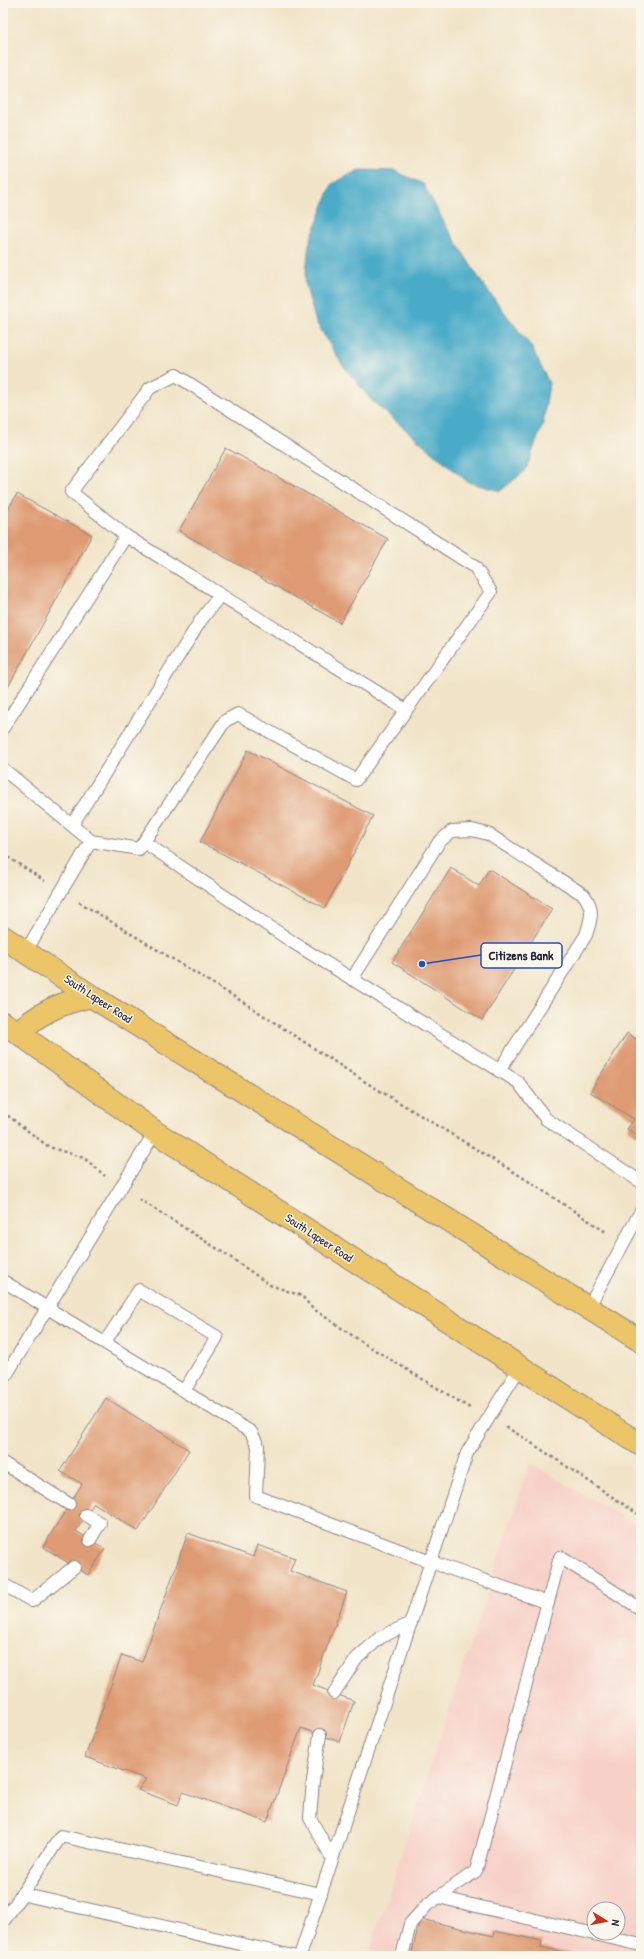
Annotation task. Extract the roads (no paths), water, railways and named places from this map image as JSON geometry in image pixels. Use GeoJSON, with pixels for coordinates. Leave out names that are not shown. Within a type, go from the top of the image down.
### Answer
{"type":"FeatureCollection","features":[{"type":"Feature","properties":{"kind":"main road","name":"South Lapeer Road"},"geometry":{"type":"LineString","coordinates":[[3,937],[92,996],[641,1341]]}},
{"type":"Feature","properties":{"kind":"main road"},"geometry":{"type":"LineString","coordinates":[[10,1028],[66,1002],[92,996]]}},
{"type":"Feature","properties":{"kind":"main road","name":"South Lapeer Road"},"geometry":{"type":"LineString","coordinates":[[10,1028],[155,1132],[641,1445]]}},
{"type":"Feature","properties":{"kind":"lane"},"geometry":{"type":"LineString","coordinates":[[3,769],[91,841],[140,850],[225,721],[238,714],[356,780],[491,592],[474,567],[176,375],[150,388],[71,492],[126,536],[406,710]]}},
{"type":"Feature","properties":{"kind":"lane"},"geometry":{"type":"LineString","coordinates":[[3,728],[126,536]]}},
{"type":"Feature","properties":{"kind":"lane"},"geometry":{"type":"LineString","coordinates":[[72,825],[201,620],[220,595]]}},
{"type":"Feature","properties":{"kind":"lane"},"geometry":{"type":"LineString","coordinates":[[352,979],[439,842],[452,831],[472,830],[488,834],[584,896],[591,904],[591,919],[586,935],[499,1071]]}},
{"type":"Feature","properties":{"kind":"lane"},"geometry":{"type":"LineString","coordinates":[[26,951],[91,841]]}},
{"type":"Feature","properties":{"kind":"lane"},"geometry":{"type":"LineString","coordinates":[[144,842],[352,979],[518,1082],[546,1119],[641,1182]]}},
{"type":"Feature","properties":{"kind":"lane"},"geometry":{"type":"LineString","coordinates":[[3,1380],[155,1132]]}},
{"type":"Feature","properties":{"kind":"lane"},"geometry":{"type":"LineString","coordinates":[[588,1308],[641,1210]]}},
{"type":"Feature","properties":{"kind":"lane"},"geometry":{"type":"LineString","coordinates":[[3,1281],[251,1432],[258,1446],[256,1496],[431,1562],[548,1603]]}},
{"type":"Feature","properties":{"kind":"lane"},"geometry":{"type":"LineString","coordinates":[[105,1342],[139,1290],[211,1333],[217,1337],[184,1391]]}},
{"type":"Feature","properties":{"kind":"lane"},"geometry":{"type":"LineString","coordinates":[[300,1956],[467,1453],[520,1367]]}},
{"type":"Feature","properties":{"kind":"lane"},"geometry":{"type":"LineString","coordinates":[[3,1463],[69,1504]]}},
{"type":"Feature","properties":{"kind":"lane"},"geometry":{"type":"LineString","coordinates":[[86,1515],[100,1523],[90,1540]]}},
{"type":"Feature","properties":{"kind":"lane"},"geometry":{"type":"LineString","coordinates":[[402,1956],[410,1924],[427,1905],[476,1871],[560,1557],[641,1609]]}},
{"type":"Feature","properties":{"kind":"lane"},"geometry":{"type":"LineString","coordinates":[[3,1584],[32,1601],[74,1567]]}},
{"type":"Feature","properties":{"kind":"lane"},"geometry":{"type":"LineString","coordinates":[[334,1693],[357,1658],[381,1637],[411,1623]]}},
{"type":"Feature","properties":{"kind":"lane"},"geometry":{"type":"LineString","coordinates":[[320,1735],[313,1781],[310,1818],[332,1858]]}},
{"type":"Feature","properties":{"kind":"lane"},"geometry":{"type":"LineString","coordinates":[[3,1922],[61,1836],[321,1894]]}},
{"type":"Feature","properties":{"kind":"lane"},"geometry":{"type":"LineString","coordinates":[[22,1894],[293,1956]]}},
{"type":"Feature","properties":{"kind":"lane"},"geometry":{"type":"LineString","coordinates":[[438,1897],[641,1945]]}},
{"type":"Feature","properties":{"kind":"water"},"geometry":{"type":"Polygon","coordinates":[[[359,170],[395,171],[423,184],[446,226],[482,283],[532,348],[549,383],[543,424],[525,471],[500,491],[468,482],[372,401],[342,364],[316,322],[305,283],[309,244],[332,184],[359,170]]]}},
{"type":"Feature","properties":{"kind":"place","name":"Citizens Bank"},"geometry":{"type":"Point","coordinates":[422,964]}}]}
